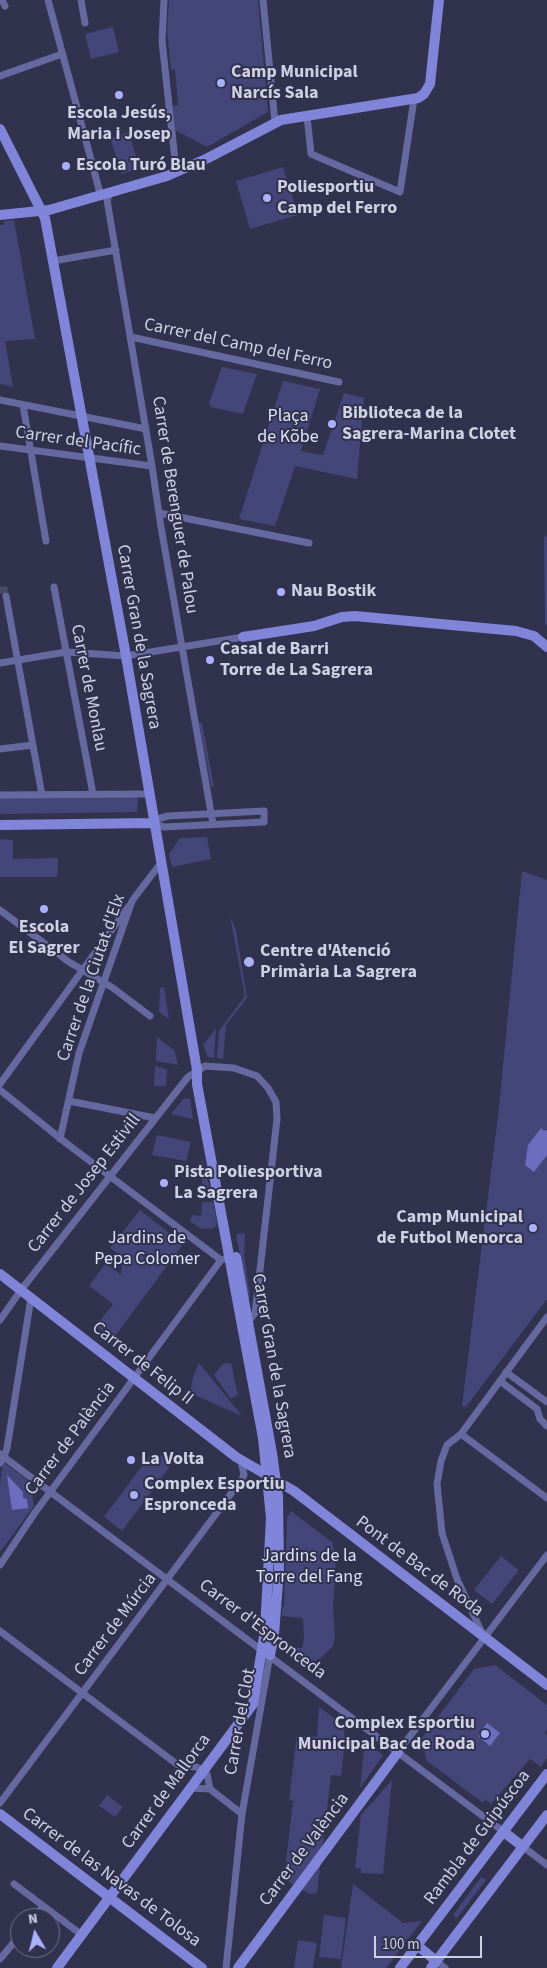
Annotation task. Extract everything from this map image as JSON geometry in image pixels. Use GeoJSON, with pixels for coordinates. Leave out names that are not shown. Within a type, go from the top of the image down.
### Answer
{"type":"FeatureCollection","features":[{"type":"Feature","properties":{"kind":"street"},"geometry":{"type":"LineString","coordinates":[[48,0],[100,193],[107,194]]}},
{"type":"Feature","properties":{"kind":"street"},"geometry":{"type":"LineString","coordinates":[[81,0],[85,22]]}},
{"type":"Feature","properties":{"kind":"street"},"geometry":{"type":"LineString","coordinates":[[164,0],[162,41],[173,146],[176,164],[182,170]]}},
{"type":"Feature","properties":{"kind":"street"},"geometry":{"type":"LineString","coordinates":[[264,0],[275,122]]}},
{"type":"Feature","properties":{"kind":"street"},"geometry":{"type":"LineString","coordinates":[[0,215],[42,211],[107,194],[182,170],[226,149],[275,122],[414,99],[424,94],[430,84],[439,0]]}},
{"type":"Feature","properties":{"kind":"street"},"geometry":{"type":"LineString","coordinates":[[0,76],[62,54]]}},
{"type":"Feature","properties":{"kind":"street"},"geometry":{"type":"LineString","coordinates":[[307,116],[311,154],[400,192],[414,99]]}},
{"type":"Feature","properties":{"kind":"street","name":"Carrer Gran de la Sagrera"},"geometry":{"type":"LineString","coordinates":[[0,129],[42,211],[53,262],[126,656],[160,864],[197,1070],[197,1084],[265,1452],[272,1478]]}},
{"type":"Feature","properties":{"kind":"street","name":"Carrer de Berenguer de Palou"},"geometry":{"type":"LineString","coordinates":[[107,194],[159,513],[213,824]]}},
{"type":"Feature","properties":{"kind":"street"},"geometry":{"type":"LineString","coordinates":[[53,262],[116,250]]}},
{"type":"Feature","properties":{"kind":"street","name":"Carrer del Camp del Ferro"},"geometry":{"type":"LineString","coordinates":[[131,337],[339,382]]}},
{"type":"Feature","properties":{"kind":"street"},"geometry":{"type":"LineString","coordinates":[[0,400],[146,429]]}},
{"type":"Feature","properties":{"kind":"street"},"geometry":{"type":"LineString","coordinates":[[23,405],[29,450],[46,541]]}},
{"type":"Feature","properties":{"kind":"street","name":"Carrer del Pacífic"},"geometry":{"type":"LineString","coordinates":[[0,446],[152,466]]}},
{"type":"Feature","properties":{"kind":"street"},"geometry":{"type":"LineString","coordinates":[[159,513],[309,543]]}},
{"type":"Feature","properties":{"kind":"street","name":"Carrer de Monlau"},"geometry":{"type":"LineString","coordinates":[[54,587],[93,794]]}},
{"type":"Feature","properties":{"kind":"street"},"geometry":{"type":"LineString","coordinates":[[6,596],[42,795]]}},
{"type":"Feature","properties":{"kind":"street"},"geometry":{"type":"LineString","coordinates":[[0,664],[66,652],[126,656],[314,626],[349,616],[513,631],[534,636],[547,647]]}},
{"type":"Feature","properties":{"kind":"street"},"geometry":{"type":"LineString","coordinates":[[0,749],[33,744]]}},
{"type":"Feature","properties":{"kind":"street"},"geometry":{"type":"LineString","coordinates":[[0,795],[149,794]]}},
{"type":"Feature","properties":{"kind":"street"},"geometry":{"type":"LineString","coordinates":[[0,825],[153,823],[164,827],[264,822],[264,811],[164,816],[153,823]]}},
{"type":"Feature","properties":{"kind":"street","name":"Carrer de la Ciutat d'Elx"},"geometry":{"type":"LineString","coordinates":[[60,1139],[79,1053],[132,901],[160,864]]}},
{"type":"Feature","properties":{"kind":"street"},"geometry":{"type":"LineString","coordinates":[[0,1084],[132,901]]}},
{"type":"Feature","properties":{"kind":"street"},"geometry":{"type":"LineString","coordinates":[[0,910],[69,962],[104,983],[150,1016]]}},
{"type":"Feature","properties":{"kind":"street"},"geometry":{"type":"LineString","coordinates":[[197,1070],[205,1066],[234,1068],[257,1076],[268,1088],[276,1102],[277,1119],[255,1313],[249,1321]]}},
{"type":"Feature","properties":{"kind":"street","name":"Carrer de Josep Estivill"},"geometry":{"type":"LineString","coordinates":[[0,1320],[21,1290],[155,1118],[188,1077],[197,1070]]}},
{"type":"Feature","properties":{"kind":"street"},"geometry":{"type":"LineString","coordinates":[[0,1090],[110,1177],[229,1259]]}},
{"type":"Feature","properties":{"kind":"street"},"geometry":{"type":"LineString","coordinates":[[69,1101],[155,1118]]}},
{"type":"Feature","properties":{"kind":"street","name":"Carrer Gran de la Sagrera"},"geometry":{"type":"LineString","coordinates":[[229,1259],[249,1321],[272,1478]]}},
{"type":"Feature","properties":{"kind":"street","name":"Carrer de Palència"},"geometry":{"type":"LineString","coordinates":[[0,1565],[51,1492],[135,1379],[229,1259]]}},
{"type":"Feature","properties":{"kind":"street","name":"Carrer de Felip II"},"geometry":{"type":"LineString","coordinates":[[0,1274],[241,1461],[272,1478]]}},
{"type":"Feature","properties":{"kind":"street"},"geometry":{"type":"LineString","coordinates":[[2,1458],[30,1298]]}},
{"type":"Feature","properties":{"kind":"street"},"geometry":{"type":"LineString","coordinates":[[484,1638],[448,1556],[442,1533],[438,1507],[441,1461],[447,1445],[461,1434],[547,1318]]}},
{"type":"Feature","properties":{"kind":"street"},"geometry":{"type":"LineString","coordinates":[[506,1372],[547,1402]]}},
{"type":"Feature","properties":{"kind":"street"},"geometry":{"type":"LineString","coordinates":[[500,1381],[538,1408],[540,1419],[547,1426]]}},
{"type":"Feature","properties":{"kind":"street"},"geometry":{"type":"LineString","coordinates":[[461,1434],[547,1498]]}},
{"type":"Feature","properties":{"kind":"street"},"geometry":{"type":"LineString","coordinates":[[241,1461],[256,1460],[265,1452]]}},
{"type":"Feature","properties":{"kind":"street","name":"Carrer d'Espronceda"},"geometry":{"type":"LineString","coordinates":[[2,1458],[51,1492],[266,1652],[504,1832]]}},
{"type":"Feature","properties":{"kind":"street","name":"Carrer de Múrcia"},"geometry":{"type":"LineString","coordinates":[[0,1803],[169,1580],[242,1479],[244,1475],[241,1461]]}},
{"type":"Feature","properties":{"kind":"street","name":"Pont de Bac de Roda"},"geometry":{"type":"LineString","coordinates":[[272,1478],[547,1685]]}},
{"type":"Feature","properties":{"kind":"street","name":"Carrer del Clot"},"geometry":{"type":"LineString","coordinates":[[226,1968],[242,1814],[266,1652],[265,1630],[271,1544],[272,1478]]}},
{"type":"Feature","properties":{"kind":"street","name":"Pont de Bac de Roda"},"geometry":{"type":"LineString","coordinates":[[273,1494],[292,1494]]}},
{"type":"Feature","properties":{"kind":"street"},"geometry":{"type":"LineString","coordinates":[[398,1752],[547,1555]]}},
{"type":"Feature","properties":{"kind":"street"},"geometry":{"type":"LineString","coordinates":[[0,1631],[178,1765],[196,1767],[203,1770],[207,1774],[210,1789]]}},
{"type":"Feature","properties":{"kind":"street","name":"Carrer de Mallorca"},"geometry":{"type":"LineString","coordinates":[[57,1968],[253,1704],[266,1652]]}},
{"type":"Feature","properties":{"kind":"street","name":"Carrer de València"},"geometry":{"type":"LineString","coordinates":[[238,1968],[398,1752]]}},
{"type":"Feature","properties":{"kind":"street","name":"Rambla de Guipúscoa"},"geometry":{"type":"LineString","coordinates":[[400,1968],[547,1774]]}},
{"type":"Feature","properties":{"kind":"street"},"geometry":{"type":"LineString","coordinates":[[190,1788],[210,1789],[242,1814]]}},
{"type":"Feature","properties":{"kind":"street","name":"Carrer de las Navas de Tolosa"},"geometry":{"type":"LineString","coordinates":[[0,1814],[202,1968]]}},
{"type":"Feature","properties":{"kind":"street"},"geometry":{"type":"LineString","coordinates":[[417,1945],[438,1966],[547,1815]]}},
{"type":"Feature","properties":{"kind":"street"},"geometry":{"type":"LineString","coordinates":[[504,1832],[547,1865]]}},
{"type":"Feature","properties":{"kind":"street"},"geometry":{"type":"LineString","coordinates":[[14,1884],[82,1935]]}},
{"type":"Feature","properties":{"kind":"street"},"geometry":{"type":"LineString","coordinates":[[0,1960],[10,1948]]}},
{"type":"Feature","properties":{"kind":"green space","name":"Camp Municipal Narcís Sala"},"geometry":{"type":"Polygon","coordinates":[[[169,0],[258,0],[268,112],[207,147],[175,130],[173,106],[178,105],[175,70],[171,70],[167,29],[169,0]]]}},
{"type":"Feature","properties":{"kind":"green space"},"geometry":{"type":"Polygon","coordinates":[[[113,27],[119,52],[91,59],[85,34],[113,27]]]}},
{"type":"Feature","properties":{"kind":"green space"},"geometry":{"type":"Polygon","coordinates":[[[128,132],[140,168],[122,174],[110,138],[128,132]]]}},
{"type":"Feature","properties":{"kind":"green space","name":"Poliesportiu Camp del Ferro"},"geometry":{"type":"Polygon","coordinates":[[[283,167],[298,215],[250,229],[236,181],[283,167]]]}},
{"type":"Feature","properties":{"kind":"green space"},"geometry":{"type":"Polygon","coordinates":[[[14,220],[35,339],[5,341],[13,387],[0,384],[0,225],[4,225],[4,221],[14,220]]]}},
{"type":"Feature","properties":{"kind":"green space"},"geometry":{"type":"Polygon","coordinates":[[[222,367],[257,374],[243,414],[211,407],[209,403],[222,367]]]}},
{"type":"Feature","properties":{"kind":"green space","name":"Plaça de Kõbe"},"geometry":{"type":"Polygon","coordinates":[[[283,381],[320,389],[301,451],[323,455],[344,393],[364,398],[357,479],[295,466],[275,526],[239,519],[283,381]]]}},
{"type":"Feature","properties":{"kind":"green space"},"geometry":{"type":"Polygon","coordinates":[[[544,535],[547,537],[547,627],[545,623],[544,535]]]}},
{"type":"Feature","properties":{"kind":"green space"},"geometry":{"type":"Polygon","coordinates":[[[199,723],[202,723],[214,787],[211,787],[199,723]]]}},
{"type":"Feature","properties":{"kind":"green space"},"geometry":{"type":"Polygon","coordinates":[[[138,796],[137,812],[0,814],[0,797],[138,796]]]}},
{"type":"Feature","properties":{"kind":"green space"},"geometry":{"type":"Polygon","coordinates":[[[207,837],[211,859],[172,867],[169,854],[180,838],[207,837]]]}},
{"type":"Feature","properties":{"kind":"green space"},"geometry":{"type":"Polygon","coordinates":[[[0,839],[13,840],[13,859],[58,858],[58,873],[56,877],[0,877],[0,839]]]}},
{"type":"Feature","properties":{"kind":"green space"},"geometry":{"type":"Polygon","coordinates":[[[522,871],[547,880],[547,1299],[466,1407],[462,1406],[499,1107],[522,871]]]}},
{"type":"Feature","properties":{"kind":"green space"},"geometry":{"type":"Polygon","coordinates":[[[230,916],[236,931],[247,998],[226,1025],[223,1059],[217,1058],[219,1031],[245,996],[230,916]]]}},
{"type":"Feature","properties":{"kind":"green space"},"geometry":{"type":"Polygon","coordinates":[[[164,987],[169,1019],[159,1012],[160,988],[164,987]]]}},
{"type":"Feature","properties":{"kind":"green space"},"geometry":{"type":"Polygon","coordinates":[[[216,1028],[214,1058],[208,1057],[203,1045],[216,1028]]]}},
{"type":"Feature","properties":{"kind":"green space"},"geometry":{"type":"Polygon","coordinates":[[[157,1037],[175,1051],[178,1065],[156,1061],[157,1037]]]}},
{"type":"Feature","properties":{"kind":"green space"},"geometry":{"type":"Polygon","coordinates":[[[155,1066],[167,1069],[166,1086],[154,1086],[155,1066]]]}},
{"type":"Feature","properties":{"kind":"green space"},"geometry":{"type":"Polygon","coordinates":[[[184,1098],[190,1099],[193,1119],[171,1114],[184,1098]]]}},
{"type":"Feature","properties":{"kind":"green space"},"geometry":{"type":"Polygon","coordinates":[[[157,1135],[191,1142],[186,1161],[152,1155],[157,1135]]]}},
{"type":"Feature","properties":{"kind":"green space"},"geometry":{"type":"Polygon","coordinates":[[[202,1158],[213,1199],[202,1198],[202,1158]]]}},
{"type":"Feature","properties":{"kind":"green space"},"geometry":{"type":"Polygon","coordinates":[[[202,1202],[213,1202],[217,1224],[214,1228],[201,1229],[190,1221],[192,1215],[201,1216],[202,1202]]]}},
{"type":"Feature","properties":{"kind":"green space","name":"Jardins de Pepa Colomer"},"geometry":{"type":"Polygon","coordinates":[[[140,1210],[183,1244],[113,1339],[96,1326],[113,1304],[89,1286],[106,1263],[121,1275],[122,1257],[110,1248],[140,1210]]]}},
{"type":"Feature","properties":{"kind":"green space"},"geometry":{"type":"Polygon","coordinates":[[[245,1233],[244,1255],[250,1297],[248,1298],[236,1234],[245,1233]]]}},
{"type":"Feature","properties":{"kind":"green space"},"geometry":{"type":"Polygon","coordinates":[[[199,1363],[242,1416],[190,1393],[193,1377],[199,1363]]]}},
{"type":"Feature","properties":{"kind":"green space"},"geometry":{"type":"Polygon","coordinates":[[[231,1363],[238,1395],[231,1399],[214,1375],[223,1364],[231,1363]]]}},
{"type":"Feature","properties":{"kind":"green space","name":"Complex Esportiu Espronceda"},"geometry":{"type":"Polygon","coordinates":[[[151,1454],[165,1456],[164,1460],[171,1465],[122,1531],[104,1517],[151,1454]]]}},
{"type":"Feature","properties":{"kind":"green space"},"geometry":{"type":"Polygon","coordinates":[[[3,1462],[30,1482],[34,1506],[0,1552],[0,1485],[3,1462]]]}},
{"type":"Feature","properties":{"kind":"green space","name":"Jardins de la Torre del Fang"},"geometry":{"type":"Polygon","coordinates":[[[291,1511],[333,1543],[336,1570],[333,1605],[335,1637],[333,1646],[322,1657],[303,1668],[282,1648],[302,1648],[304,1640],[303,1618],[282,1616],[282,1606],[284,1607],[287,1518],[291,1511]]]}},
{"type":"Feature","properties":{"kind":"green space"},"geometry":{"type":"Polygon","coordinates":[[[501,1556],[519,1570],[492,1604],[474,1590],[501,1556]]]}},
{"type":"Feature","properties":{"kind":"green space","name":"Complex Esportiu Municipal Bac de Roda"},"geometry":{"type":"Polygon","coordinates":[[[495,1665],[547,1705],[547,1730],[545,1733],[547,1735],[547,1758],[541,1767],[530,1759],[491,1804],[485,1799],[483,1803],[426,1760],[422,1738],[474,1669],[495,1665]]]}},
{"type":"Feature","properties":{"kind":"green space"},"geometry":{"type":"Polygon","coordinates":[[[319,1707],[344,1725],[345,1742],[341,1776],[331,1775],[317,1893],[310,1894],[289,1882],[286,1861],[293,1801],[289,1800],[297,1735],[317,1737],[319,1707]]]}},
{"type":"Feature","properties":{"kind":"green space"},"geometry":{"type":"Polygon","coordinates":[[[365,1742],[383,1755],[360,1788],[365,1742]]]}},
{"type":"Feature","properties":{"kind":"green space"},"geometry":{"type":"Polygon","coordinates":[[[392,1780],[383,1874],[361,1873],[361,1868],[355,1868],[361,1815],[392,1780]]]}},
{"type":"Feature","properties":{"kind":"green space"},"geometry":{"type":"Polygon","coordinates":[[[107,1795],[123,1807],[115,1817],[99,1806],[107,1795]]]}},
{"type":"Feature","properties":{"kind":"green space"},"geometry":{"type":"Polygon","coordinates":[[[481,1877],[486,1880],[457,1918],[453,1915],[481,1877]]]}},
{"type":"Feature","properties":{"kind":"green space"},"geometry":{"type":"Polygon","coordinates":[[[353,1884],[403,1923],[422,1921],[386,1968],[341,1968],[353,1884]]]}},
{"type":"Feature","properties":{"kind":"green space"},"geometry":{"type":"Polygon","coordinates":[[[324,1915],[346,1918],[341,1959],[319,1957],[324,1915]]]}},
{"type":"Feature","properties":{"kind":"green space"},"geometry":{"type":"Polygon","coordinates":[[[298,1940],[317,1943],[313,1968],[294,1968],[298,1940]]]}},
{"type":"Feature","properties":{"kind":"shaded area"},"geometry":{"type":"Polygon","coordinates":[[[541,1128],[545,1131],[547,1130],[547,1155],[534,1172],[525,1165],[528,1145],[541,1128]]]}},
{"type":"Feature","properties":{"kind":"shaded area"},"geometry":{"type":"Polygon","coordinates":[[[7,1475],[23,1492],[23,1498],[27,1499],[28,1508],[12,1510],[7,1475]]]}},
{"type":"Feature","properties":{"kind":"shaded area"},"geometry":{"type":"Polygon","coordinates":[[[487,1723],[500,1733],[490,1746],[478,1736],[487,1723]]]}},
{"type":"Feature","properties":{"kind":"tunnel"},"geometry":{"type":"LineString","coordinates":[[0,590],[5,590],[6,596]]}},
{"type":"Feature","properties":{"kind":"place","name":"Camp Municipal Narcís Sala"},"geometry":{"type":"Point","coordinates":[221,83]}},
{"type":"Feature","properties":{"kind":"place","name":"Escola Jesús, Maria i Josep"},"geometry":{"type":"Point","coordinates":[119,95]}},
{"type":"Feature","properties":{"kind":"place","name":"Escola Turó Blau"},"geometry":{"type":"Point","coordinates":[66,166]}},
{"type":"Feature","properties":{"kind":"place","name":"Poliesportiu Camp del Ferro"},"geometry":{"type":"Point","coordinates":[267,198]}},
{"type":"Feature","properties":{"kind":"place","name":"Biblioteca de la Sagrera-Marina Clotet"},"geometry":{"type":"Point","coordinates":[332,424]}},
{"type":"Feature","properties":{"kind":"place","name":"Nau Bostik"},"geometry":{"type":"Point","coordinates":[281,592]}},
{"type":"Feature","properties":{"kind":"place","name":"Casal de Barri Torre de La Sagrera"},"geometry":{"type":"Point","coordinates":[210,660]}},
{"type":"Feature","properties":{"kind":"place","name":"Escola El Sagrer"},"geometry":{"type":"Point","coordinates":[44,909]}},
{"type":"Feature","properties":{"kind":"place","name":"Centre d'Atenció Primària La Sagrera"},"geometry":{"type":"Point","coordinates":[249,962]}},
{"type":"Feature","properties":{"kind":"place","name":"Pista Poliesportiva La Sagrera"},"geometry":{"type":"Point","coordinates":[164,1183]}},
{"type":"Feature","properties":{"kind":"place","name":"Camp Municipal de Futbol Menorca"},"geometry":{"type":"Point","coordinates":[533,1228]}},
{"type":"Feature","properties":{"kind":"place","name":"La Volta"},"geometry":{"type":"Point","coordinates":[131,1460]}},
{"type":"Feature","properties":{"kind":"place","name":"Complex Esportiu Espronceda"},"geometry":{"type":"Point","coordinates":[134,1495]}},
{"type":"Feature","properties":{"kind":"place","name":"Complex Esportiu Municipal Bac de Roda"},"geometry":{"type":"Point","coordinates":[485,1734]}}]}
